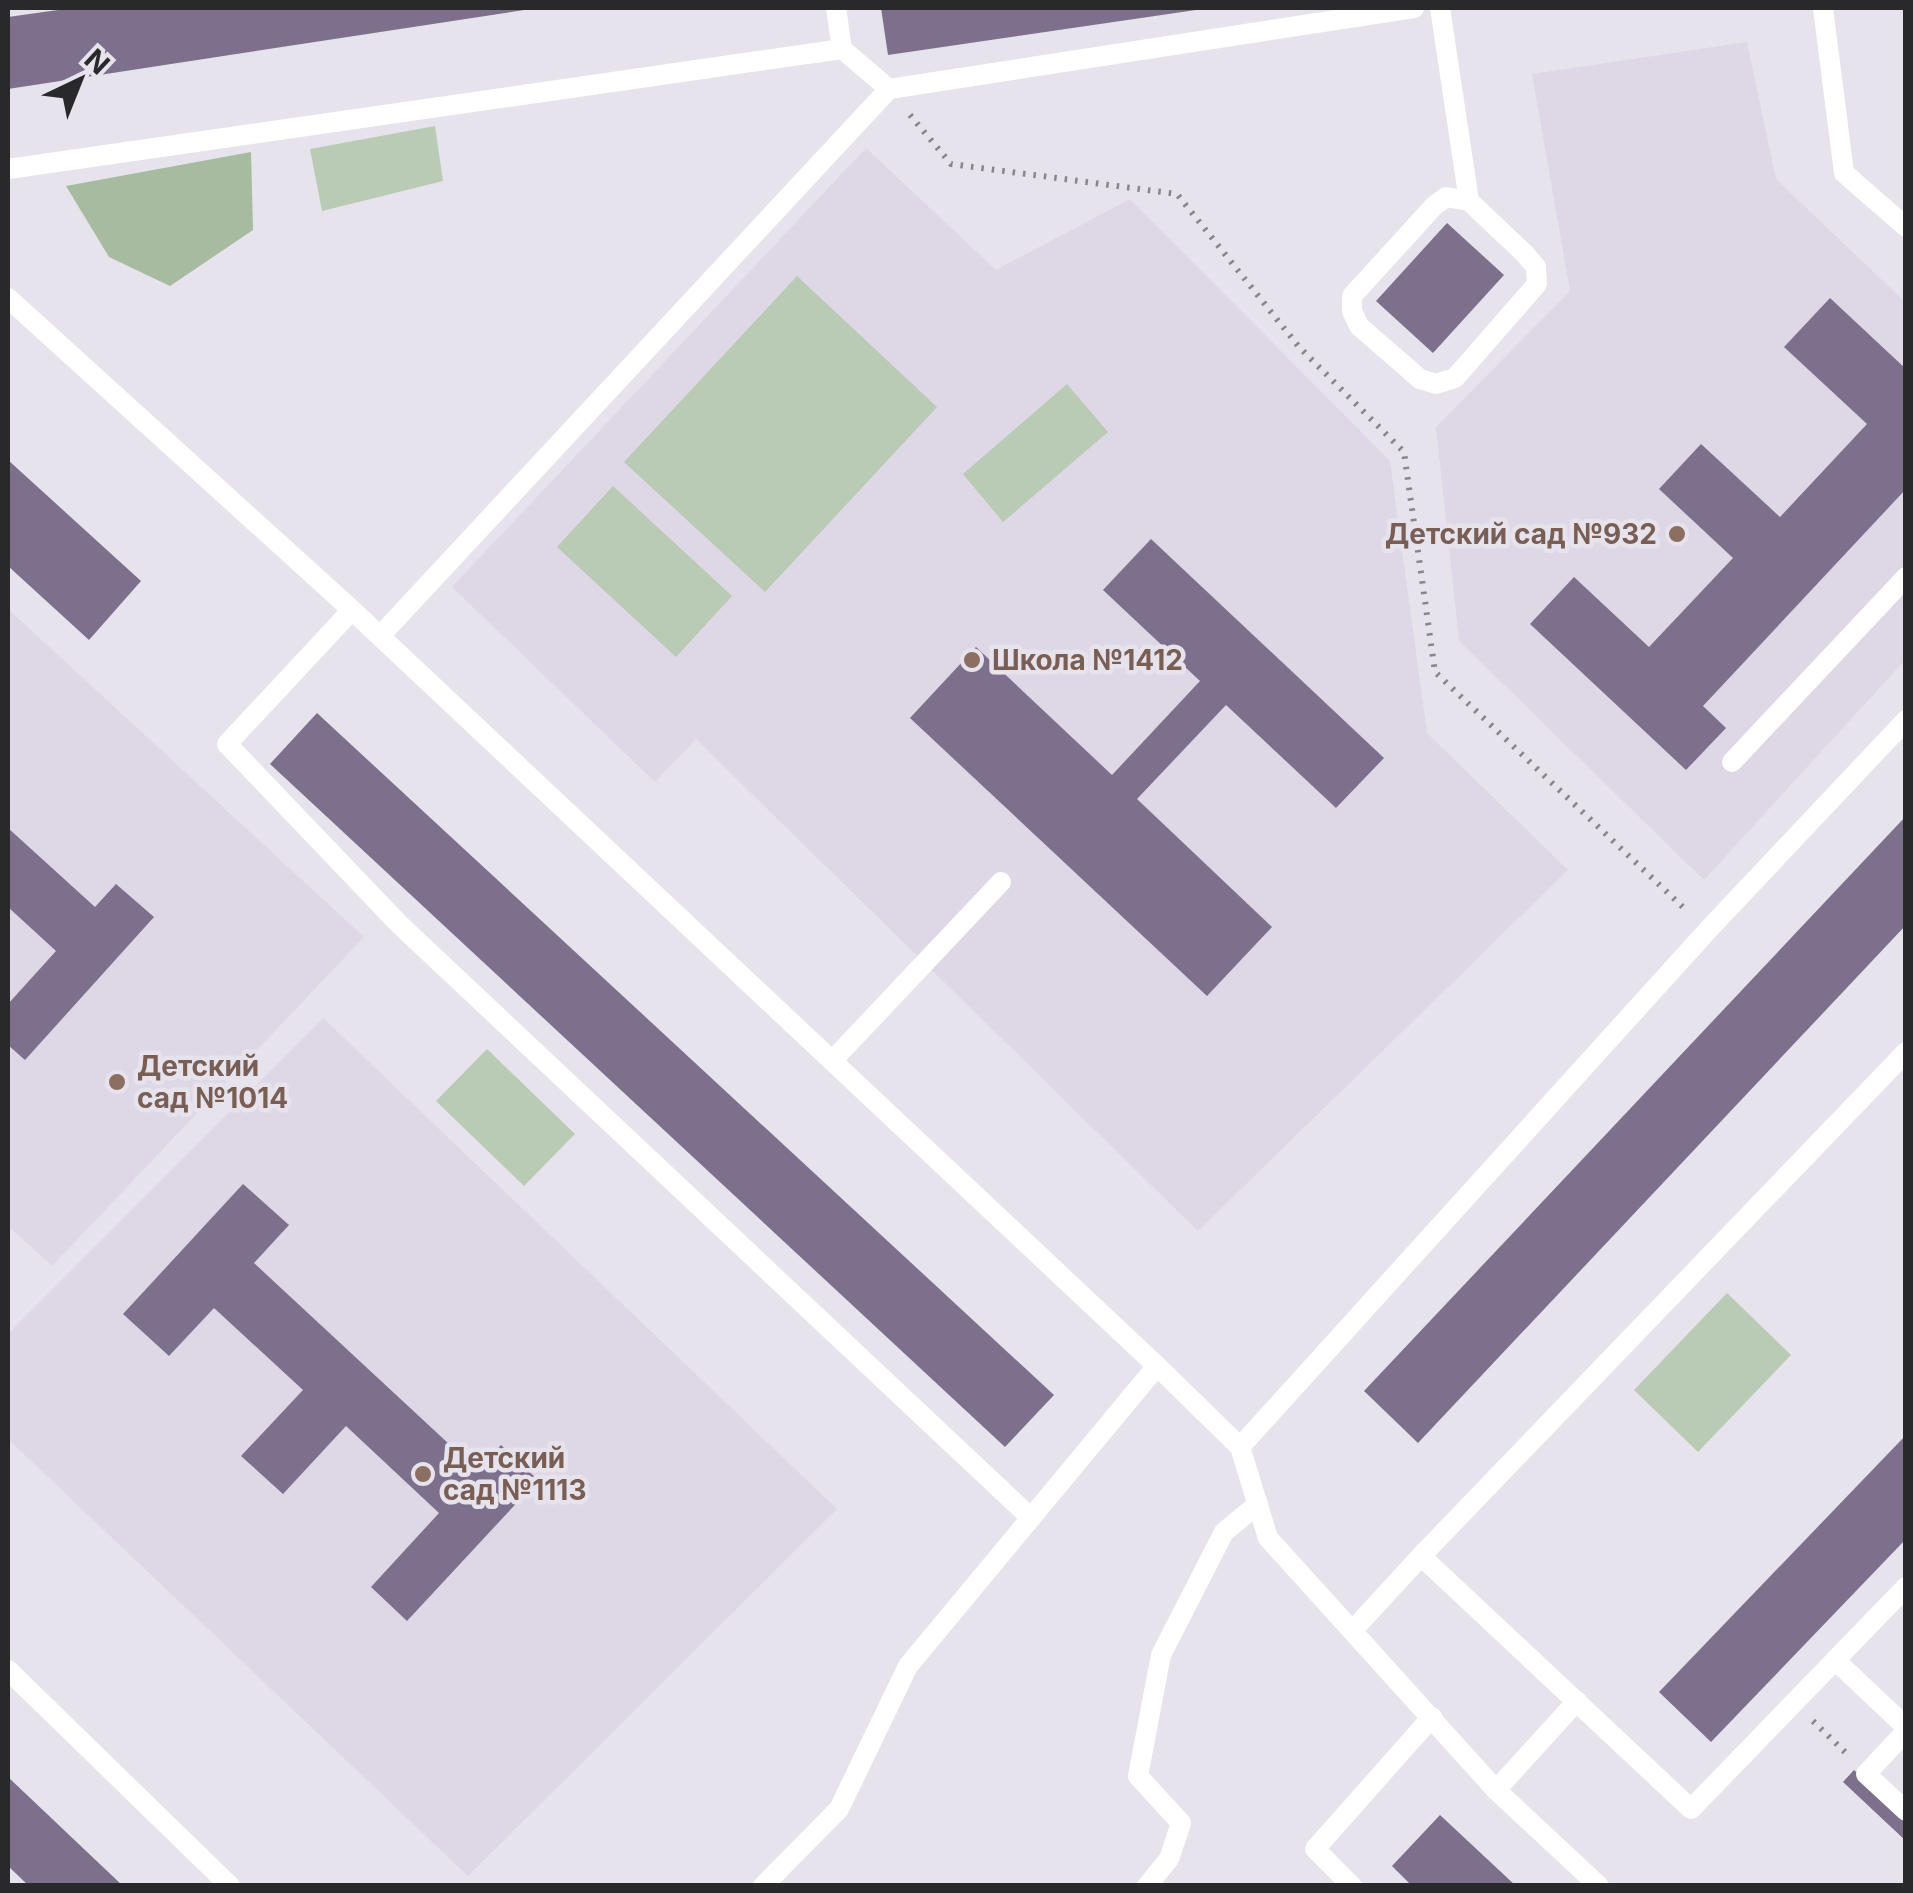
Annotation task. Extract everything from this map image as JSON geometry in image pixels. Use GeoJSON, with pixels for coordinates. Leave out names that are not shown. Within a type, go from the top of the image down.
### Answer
{"type":"FeatureCollection","features":[{"type":"Feature","properties":{"kind":"lane"},"geometry":{"type":"LineString","coordinates":[[836,8],[842,49],[888,89]]}},
{"type":"Feature","properties":{"kind":"lane"},"geometry":{"type":"LineString","coordinates":[[380,636],[888,89],[1414,8]]}},
{"type":"Feature","properties":{"kind":"lane"},"geometry":{"type":"LineString","coordinates":[[1440,8],[1469,201],[1536,267],[1537,284],[1454,378],[1436,384],[1420,379],[1359,326],[1352,311],[1352,296],[1434,206],[1446,197],[1469,201]]}},
{"type":"Feature","properties":{"kind":"lane"},"geometry":{"type":"LineString","coordinates":[[1824,8],[1844,173],[1906,227]]}},
{"type":"Feature","properties":{"kind":"lane"},"geometry":{"type":"LineString","coordinates":[[8,170],[842,49]]}},
{"type":"Feature","properties":{"kind":"lane"},"geometry":{"type":"LineString","coordinates":[[8,298],[380,636],[1240,1447],[1268,1538],[1496,1790],[1599,1886]]}},
{"type":"Feature","properties":{"kind":"lane"},"geometry":{"type":"LineString","coordinates":[[1732,762],[1906,578]]}},
{"type":"Feature","properties":{"kind":"lane"},"geometry":{"type":"LineString","coordinates":[[352,610],[227,744],[399,924],[1031,1518]]}},
{"type":"Feature","properties":{"kind":"lane"},"geometry":{"type":"LineString","coordinates":[[1240,1447],[1708,930],[1906,720]]}},
{"type":"Feature","properties":{"kind":"lane"},"geometry":{"type":"LineString","coordinates":[[832,1060],[1001,882]]}},
{"type":"Feature","properties":{"kind":"lane"},"geometry":{"type":"LineString","coordinates":[[1353,1630],[1906,1052]]}},
{"type":"Feature","properties":{"kind":"lane"},"geometry":{"type":"LineString","coordinates":[[763,1886],[839,1809],[908,1666],[1157,1366]]}},
{"type":"Feature","properties":{"kind":"lane"},"geometry":{"type":"LineString","coordinates":[[1148,1886],[1169,1860],[1181,1822],[1138,1776],[1161,1655],[1224,1532],[1258,1504]]}},
{"type":"Feature","properties":{"kind":"lane"},"geometry":{"type":"LineString","coordinates":[[1420,1556],[1691,1809],[1906,1588]]}},
{"type":"Feature","properties":{"kind":"lane"},"geometry":{"type":"LineString","coordinates":[[1835,1660],[1906,1729],[1866,1774],[1906,1811]]}},
{"type":"Feature","properties":{"kind":"lane"},"geometry":{"type":"LineString","coordinates":[[8,1670],[230,1886]]}},
{"type":"Feature","properties":{"kind":"lane"},"geometry":{"type":"LineString","coordinates":[[1496,1790],[1577,1701]]}},
{"type":"Feature","properties":{"kind":"lane"},"geometry":{"type":"LineString","coordinates":[[1352,1886],[1315,1849],[1432,1718]]}},
{"type":"Feature","properties":{"kind":"path"},"geometry":{"type":"LineString","coordinates":[[888,89],[952,164],[1177,194],[1300,347],[1404,452],[1434,672],[1708,930]]}},
{"type":"Feature","properties":{"kind":"path"},"geometry":{"type":"LineString","coordinates":[[1794,1703],[1847,1754]]}},
{"type":"Feature","properties":{"kind":"shaded area","name":"Детский сад №932"},"geometry":{"type":"Polygon","coordinates":[[[1747,42],[1776,179],[1905,302],[1905,660],[1704,880],[1459,641],[1436,427],[1570,291],[1532,74],[1747,42]]]}},
{"type":"Feature","properties":{"kind":"shaded area","name":"Школа №1412"},"geometry":{"type":"Polygon","coordinates":[[[866,148],[996,270],[1130,199],[1390,461],[1427,733],[1568,870],[1198,1231],[696,739],[655,782],[452,587],[866,148]]]}},
{"type":"Feature","properties":{"kind":"shaded area","name":"Детский сад №1014"},"geometry":{"type":"Polygon","coordinates":[[[8,609],[364,937],[52,1266],[8,1226],[8,609]]]}},
{"type":"Feature","properties":{"kind":"shaded area","name":"Детский сад №1113"},"geometry":{"type":"Polygon","coordinates":[[[323,1018],[837,1509],[468,1876],[8,1439],[8,1334],[323,1018]]]}},
{"type":"Feature","properties":{"kind":"green space"},"geometry":{"type":"Polygon","coordinates":[[[435,126],[443,181],[322,211],[310,149],[435,126]]]}},
{"type":"Feature","properties":{"kind":"green space"},"geometry":{"type":"Polygon","coordinates":[[[251,152],[253,230],[170,286],[109,257],[66,186],[251,152]]]}},
{"type":"Feature","properties":{"kind":"green space"},"geometry":{"type":"Polygon","coordinates":[[[797,276],[937,407],[765,592],[624,462],[797,276]]]}},
{"type":"Feature","properties":{"kind":"green space"},"geometry":{"type":"Polygon","coordinates":[[[1067,384],[1108,432],[1003,522],[963,474],[1067,384]]]}},
{"type":"Feature","properties":{"kind":"green space"},"geometry":{"type":"Polygon","coordinates":[[[613,486],[732,596],[676,657],[557,547],[613,486]]]}},
{"type":"Feature","properties":{"kind":"green space"},"geometry":{"type":"Polygon","coordinates":[[[487,1049],[575,1134],[524,1186],[436,1101],[487,1049]]]}},
{"type":"Feature","properties":{"kind":"green space"},"geometry":{"type":"Polygon","coordinates":[[[1727,1293],[1791,1355],[1698,1452],[1634,1390],[1727,1293]]]}},
{"type":"Feature","properties":{"kind":"building"},"geometry":{"type":"Polygon","coordinates":[[[72,8],[524,10],[8,89],[8,17],[72,8]]]}},
{"type":"Feature","properties":{"kind":"building"},"geometry":{"type":"Polygon","coordinates":[[[881,8],[1196,8],[1196,10],[888,55],[881,8]]]}},
{"type":"Feature","properties":{"kind":"building"},"geometry":{"type":"Polygon","coordinates":[[[1447,223],[1504,275],[1433,353],[1376,301],[1447,223]]]}},
{"type":"Feature","properties":{"kind":"building"},"geometry":{"type":"Polygon","coordinates":[[[1830,298],[1906,369],[1906,489],[1703,706],[1726,728],[1686,770],[1530,624],[1574,577],[1649,647],[1733,558],[1659,489],[1701,444],[1780,517],[1867,424],[1784,347],[1830,298]]]}},
{"type":"Feature","properties":{"kind":"building"},"geometry":{"type":"Polygon","coordinates":[[[8,460],[141,581],[89,640],[8,566],[8,460]]]}},
{"type":"Feature","properties":{"kind":"building"},"geometry":{"type":"Polygon","coordinates":[[[1151,539],[1384,758],[1336,808],[1226,705],[1137,799],[1272,927],[1207,996],[910,718],[976,647],[1112,775],[1200,681],[1103,590],[1151,539]]]}},
{"type":"Feature","properties":{"kind":"building"},"geometry":{"type":"Polygon","coordinates":[[[317,713],[1054,1395],[1005,1447],[270,764],[317,713]]]}},
{"type":"Feature","properties":{"kind":"building"},"geometry":{"type":"Polygon","coordinates":[[[1906,816],[1906,925],[1418,1443],[1364,1391],[1906,816]]]}},
{"type":"Feature","properties":{"kind":"building"},"geometry":{"type":"Polygon","coordinates":[[[8,828],[95,907],[116,884],[154,917],[25,1060],[8,1045],[8,1004],[56,951],[8,907],[8,828]]]}},
{"type":"Feature","properties":{"kind":"building"},"geometry":{"type":"Polygon","coordinates":[[[243,1184],[289,1225],[254,1263],[477,1470],[501,1445],[538,1480],[407,1621],[371,1587],[439,1513],[346,1426],[283,1494],[241,1456],[303,1390],[214,1308],[169,1356],[123,1314],[243,1184]]]}},
{"type":"Feature","properties":{"kind":"building"},"geometry":{"type":"Polygon","coordinates":[[[1906,1435],[1906,1539],[1711,1742],[1659,1692],[1906,1435]]]}},
{"type":"Feature","properties":{"kind":"building"},"geometry":{"type":"Polygon","coordinates":[[[1854,1770],[1896,1809],[1906,1799],[1906,1841],[1843,1782],[1854,1770]]]}},
{"type":"Feature","properties":{"kind":"building"},"geometry":{"type":"Polygon","coordinates":[[[8,1777],[123,1886],[29,1886],[8,1866],[8,1777]]]}},
{"type":"Feature","properties":{"kind":"building"},"geometry":{"type":"Polygon","coordinates":[[[1440,1815],[1516,1886],[1412,1886],[1392,1866],[1440,1815]]]}},
{"type":"Feature","properties":{"kind":"place","name":"Детский сад №932"},"geometry":{"type":"Point","coordinates":[1677,534]}},
{"type":"Feature","properties":{"kind":"place","name":"Школа №1412"},"geometry":{"type":"Point","coordinates":[972,660]}},
{"type":"Feature","properties":{"kind":"place","name":"Детский сад №1014"},"geometry":{"type":"Point","coordinates":[117,1082]}},
{"type":"Feature","properties":{"kind":"place","name":"Детский сад №1113"},"geometry":{"type":"Point","coordinates":[423,1474]}}]}
